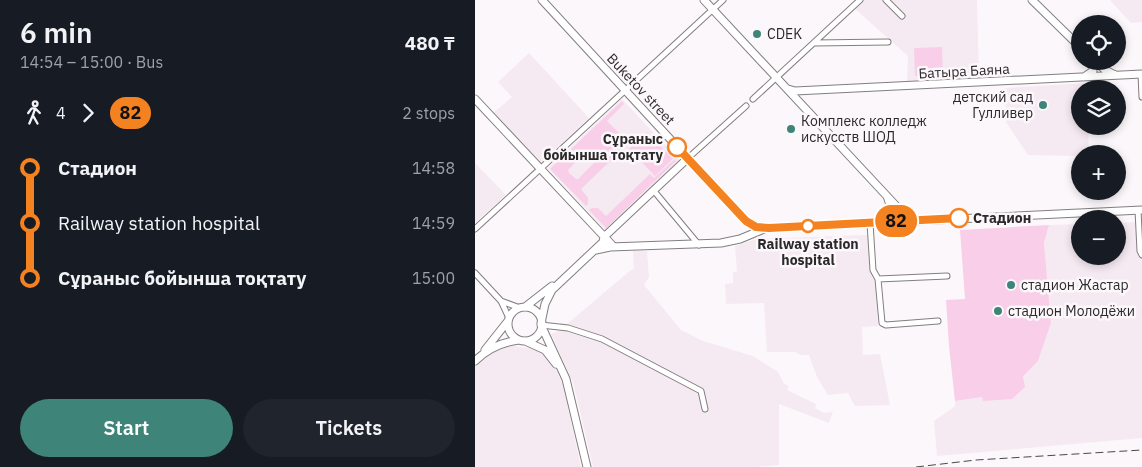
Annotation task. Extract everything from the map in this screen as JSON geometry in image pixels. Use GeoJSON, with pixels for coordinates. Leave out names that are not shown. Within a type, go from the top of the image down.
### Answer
{"type":"FeatureCollection","features":[{"type":"Feature","properties":{"kind":"street","name":"Buketov street"},"geometry":{"type":"LineString","coordinates":[[542,0],[746,221]]}},
{"type":"Feature","properties":{"kind":"street"},"geometry":{"type":"LineString","coordinates":[[704,0],[902,213],[916,220]]}},
{"type":"Feature","properties":{"kind":"street"},"geometry":{"type":"LineString","coordinates":[[475,229],[723,0]]}},
{"type":"Feature","properties":{"kind":"street"},"geometry":{"type":"LineString","coordinates":[[753,99],[860,0]]}},
{"type":"Feature","properties":{"kind":"street"},"geometry":{"type":"LineString","coordinates":[[886,0],[902,16]]}},
{"type":"Feature","properties":{"kind":"street"},"geometry":{"type":"LineString","coordinates":[[1032,0],[1071,38]]}},
{"type":"Feature","properties":{"kind":"street"},"geometry":{"type":"LineString","coordinates":[[814,43],[888,42]]}},
{"type":"Feature","properties":{"kind":"street"},"geometry":{"type":"LineString","coordinates":[[1082,77],[1093,70]]}},
{"type":"Feature","properties":{"kind":"street"},"geometry":{"type":"LineString","coordinates":[[1105,70],[1117,75]]}},
{"type":"Feature","properties":{"kind":"street"},"geometry":{"type":"LineString","coordinates":[[1142,74],[1142,97]]}},
{"type":"Feature","properties":{"kind":"street","name":"Батыра Баяна"},"geometry":{"type":"LineString","coordinates":[[788,89],[807,90],[1142,74]]}},
{"type":"Feature","properties":{"kind":"street"},"geometry":{"type":"LineString","coordinates":[[802,105],[800,96],[802,92],[807,90]]}},
{"type":"Feature","properties":{"kind":"street"},"geometry":{"type":"LineString","coordinates":[[475,99],[612,246]]}},
{"type":"Feature","properties":{"kind":"street"},"geometry":{"type":"LineString","coordinates":[[475,360],[493,341],[513,312],[523,308],[546,291],[745,106]]}},
{"type":"Feature","properties":{"kind":"street"},"geometry":{"type":"LineString","coordinates":[[654,191],[699,244]]}},
{"type":"Feature","properties":{"kind":"street"},"geometry":{"type":"LineString","coordinates":[[871,223],[881,220],[888,213],[889,203],[883,193]]}},
{"type":"Feature","properties":{"kind":"street"},"geometry":{"type":"LineString","coordinates":[[746,221],[756,227],[769,228],[1140,210],[1140,250],[1142,255]]}},
{"type":"Feature","properties":{"kind":"street"},"geometry":{"type":"LineString","coordinates":[[732,241],[744,232],[746,221]]}},
{"type":"Feature","properties":{"kind":"street"},"geometry":{"type":"LineString","coordinates":[[871,223],[873,270],[878,279],[881,319],[884,324],[938,321]]}},
{"type":"Feature","properties":{"kind":"street"},"geometry":{"type":"LineString","coordinates":[[585,258],[599,249],[612,246],[699,244],[732,241],[769,228]]}},
{"type":"Feature","properties":{"kind":"street"},"geometry":{"type":"LineString","coordinates":[[612,230],[609,237],[612,246]]}},
{"type":"Feature","properties":{"kind":"street"},"geometry":{"type":"LineString","coordinates":[[482,354],[500,344],[529,340],[536,337],[540,331],[544,306],[550,294],[603,242],[604,238]]}},
{"type":"Feature","properties":{"kind":"street"},"geometry":{"type":"LineString","coordinates":[[475,272],[501,301],[509,319],[509,331],[515,338],[545,350],[555,361],[566,379]]}},
{"type":"Feature","properties":{"kind":"street"},"geometry":{"type":"LineString","coordinates":[[878,279],[947,276]]}},
{"type":"Feature","properties":{"kind":"street"},"geometry":{"type":"LineString","coordinates":[[501,301],[536,312],[566,379],[587,467]]}},
{"type":"Feature","properties":{"kind":"street"},"geometry":{"type":"LineString","coordinates":[[541,324],[568,328],[602,340],[701,392],[705,409]]}},
{"type":"Feature","properties":{"kind":"shaded area"},"geometry":{"type":"Polygon","coordinates":[[[861,0],[977,0],[979,78],[907,82],[908,56],[854,8],[861,0]]]}},
{"type":"Feature","properties":{"kind":"shaded area"},"geometry":{"type":"Polygon","coordinates":[[[1110,0],[1142,0],[1142,22],[1131,23],[1126,15],[1124,15],[1110,0]]]}},
{"type":"Feature","properties":{"kind":"shaded area"},"geometry":{"type":"Polygon","coordinates":[[[942,47],[943,75],[915,76],[914,48],[942,47]]]}},
{"type":"Feature","properties":{"kind":"shaded area"},"geometry":{"type":"Polygon","coordinates":[[[529,53],[589,118],[539,164],[493,113],[512,97],[498,82],[529,53]]]}},
{"type":"Feature","properties":{"kind":"shaded area","name":"детский сад Гулливер"},"geometry":{"type":"Polygon","coordinates":[[[1071,84],[1071,135],[1088,135],[1089,145],[1071,145],[1071,156],[1028,155],[1006,122],[1005,88],[1071,84]]]}},
{"type":"Feature","properties":{"kind":"shaded area"},"geometry":{"type":"Polygon","coordinates":[[[622,99],[680,161],[605,230],[548,168],[622,99]]]}},
{"type":"Feature","properties":{"kind":"shaded area"},"geometry":{"type":"Polygon","coordinates":[[[622,101],[624,104],[607,121],[629,143],[581,189],[588,198],[586,206],[550,169],[622,101]],[[585,152],[568,170],[576,179],[595,162],[595,159],[585,152]]]}},
{"type":"Feature","properties":{"kind":"shaded area"},"geometry":{"type":"Polygon","coordinates":[[[647,132],[673,159],[655,176],[629,149],[647,132]]]}},
{"type":"Feature","properties":{"kind":"shaded area"},"geometry":{"type":"Polygon","coordinates":[[[675,159],[676,161],[606,228],[589,210],[598,208],[606,216],[650,174],[654,178],[675,159]]]}},
{"type":"Feature","properties":{"kind":"shaded area"},"geometry":{"type":"Polygon","coordinates":[[[475,163],[506,195],[475,223],[475,163]]]}},
{"type":"Feature","properties":{"kind":"shaded area"},"geometry":{"type":"Polygon","coordinates":[[[1136,222],[1138,251],[1142,262],[1142,438],[937,456],[934,421],[955,406],[955,401],[982,397],[983,401],[993,399],[1023,378],[1038,361],[1051,323],[1044,243],[1049,225],[1071,224],[1071,265],[1126,265],[1126,223],[1136,222]]]}},
{"type":"Feature","properties":{"kind":"shaded area","name":"стадион Молодёжи"},"geometry":{"type":"Polygon","coordinates":[[[1049,225],[1044,243],[1051,323],[1038,361],[1023,377],[1025,387],[1012,399],[983,401],[982,397],[955,401],[946,300],[965,299],[960,230],[1049,225]]]}},
{"type":"Feature","properties":{"kind":"shaded area"},"geometry":{"type":"Polygon","coordinates":[[[868,235],[871,273],[876,282],[878,326],[862,327],[863,355],[880,354],[890,405],[855,406],[848,393],[828,395],[817,377],[809,355],[801,355],[795,352],[767,352],[764,303],[726,304],[725,284],[733,283],[733,272],[737,272],[735,246],[756,239],[868,235]]]}},
{"type":"Feature","properties":{"kind":"shaded area"},"geometry":{"type":"Polygon","coordinates":[[[633,251],[647,251],[649,277],[644,285],[681,330],[703,341],[753,356],[778,372],[784,384],[789,386],[787,390],[816,404],[815,408],[824,413],[833,412],[829,423],[779,404],[779,465],[755,467],[593,467],[573,382],[551,334],[561,330],[560,323],[567,324],[634,269],[633,251]]]}},
{"type":"Feature","properties":{"kind":"shaded area"},"geometry":{"type":"Polygon","coordinates":[[[508,345],[540,350],[553,364],[563,385],[581,467],[475,467],[475,365],[483,357],[499,347],[508,345]]]}},
{"type":"Feature","properties":{"kind":"railway"},"geometry":{"type":"LineString","coordinates":[[916,467],[976,460],[1142,450]]}},
{"type":"Feature","properties":{"kind":"bus line","name":"82"},"geometry":{"type":"LineString","coordinates":[[677,147],[752,226],[769,228],[959,218]]}},
{"type":"Feature","properties":{"kind":"place","name":"CDEK"},"geometry":{"type":"Point","coordinates":[757,34]}},
{"type":"Feature","properties":{"kind":"place","name":"детский сад Гулливер"},"geometry":{"type":"Point","coordinates":[1043,105]}},
{"type":"Feature","properties":{"kind":"place","name":"Комплекс колледж искусств ШОД"},"geometry":{"type":"Point","coordinates":[791,129]}},
{"type":"Feature","properties":{"kind":"place","name":"Сұраныс бойынша тоқтату"},"geometry":{"type":"Point","coordinates":[677,147]}},
{"type":"Feature","properties":{"kind":"place","name":"Стадион"},"geometry":{"type":"Point","coordinates":[959,218]}},
{"type":"Feature","properties":{"kind":"place","name":"Railway station hospital"},"geometry":{"type":"Point","coordinates":[808,226]}},
{"type":"Feature","properties":{"kind":"place","name":"стадион Жастар"},"geometry":{"type":"Point","coordinates":[1011,285]}},
{"type":"Feature","properties":{"kind":"place","name":"стадион Молодёжи"},"geometry":{"type":"Point","coordinates":[998,311]}}]}
